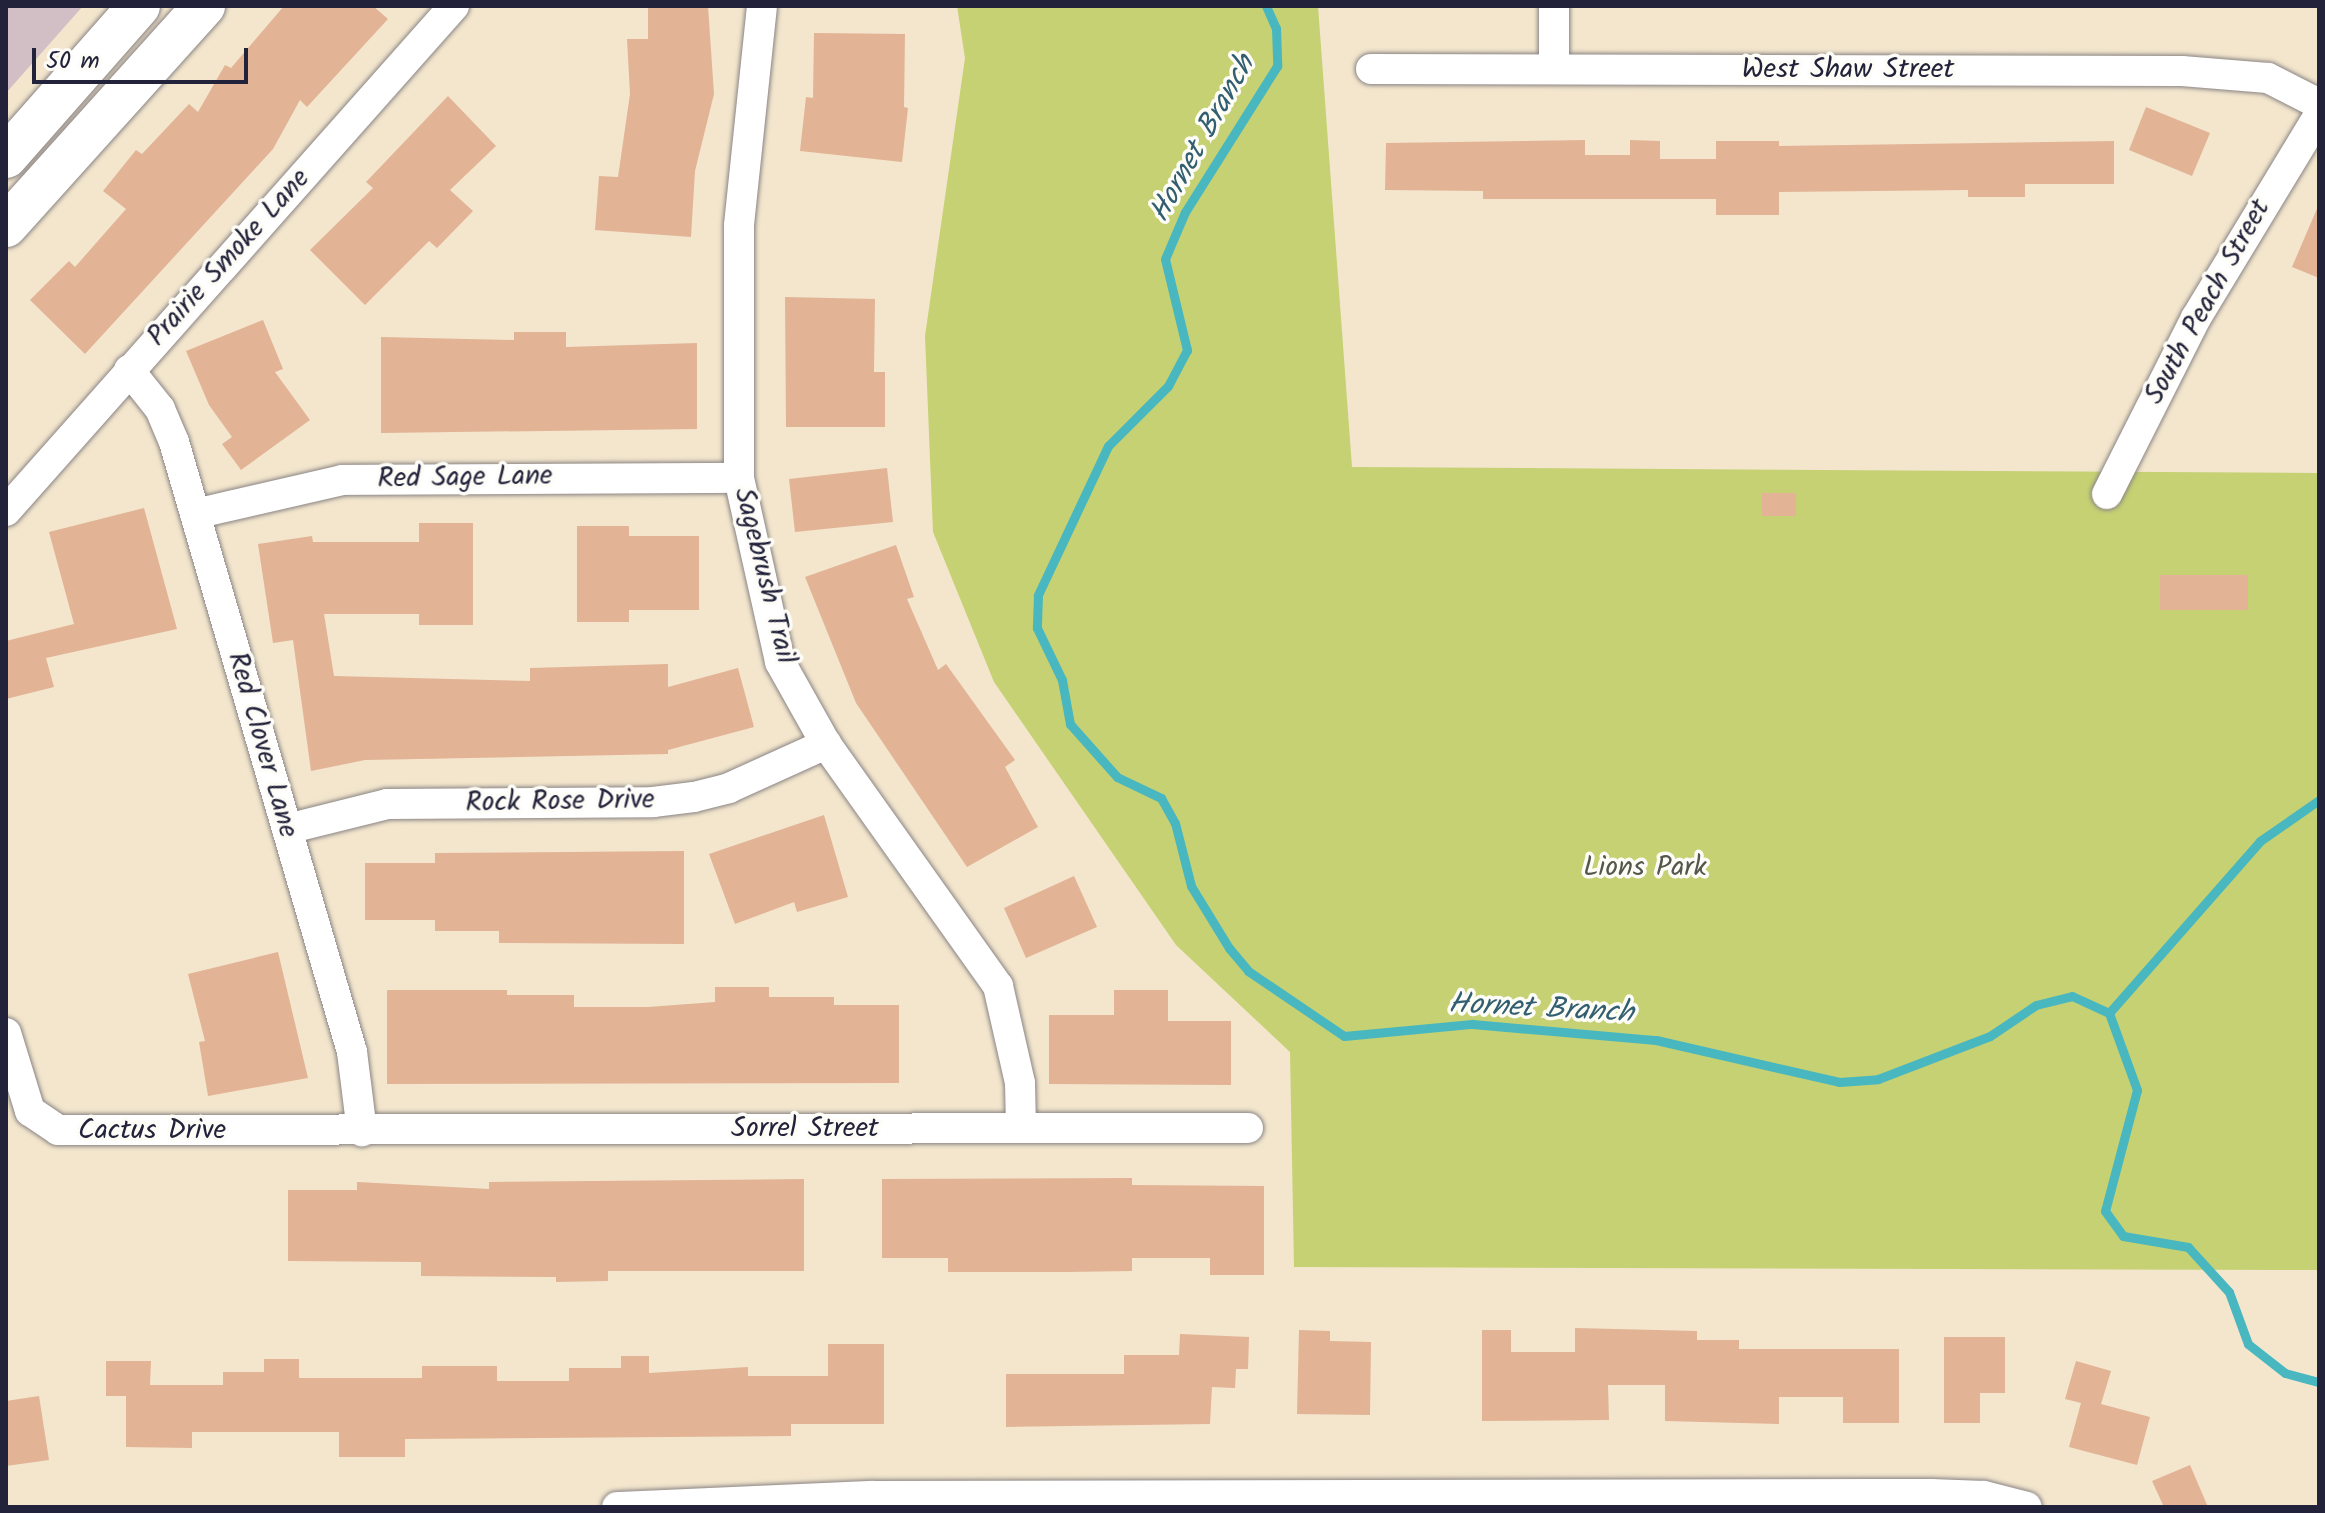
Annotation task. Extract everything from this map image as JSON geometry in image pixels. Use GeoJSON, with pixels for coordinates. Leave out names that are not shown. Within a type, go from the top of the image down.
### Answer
{"type":"FeatureCollection","features":[{"type":"Feature","properties":{"kind":"main road"},"geometry":{"type":"LineString","coordinates":[[6,157],[139,6]]}},
{"type":"Feature","properties":{"kind":"main road"},"geometry":{"type":"LineString","coordinates":[[6,226],[204,6]]}},
{"type":"Feature","properties":{"kind":"main road"},"geometry":{"type":"LineString","coordinates":[[44,114],[80,144]]}},
{"type":"Feature","properties":{"kind":"street","name":"Prairie Smoke Lane"},"geometry":{"type":"LineString","coordinates":[[6,511],[454,6]]}},
{"type":"Feature","properties":{"kind":"street","name":"Sagebrush Trail"},"geometry":{"type":"LineString","coordinates":[[762,6],[739,226],[739,478],[780,662],[826,744],[998,986],[1020,1083],[1021,1128]]}},
{"type":"Feature","properties":{"kind":"street"},"geometry":{"type":"LineString","coordinates":[[1554,6],[1554,69]]}},
{"type":"Feature","properties":{"kind":"street","name":"West Shaw Street"},"geometry":{"type":"LineString","coordinates":[[1371,69],[2182,71],[2268,78],[2319,104]]}},
{"type":"Feature","properties":{"kind":"street","name":"South Peach Street"},"geometry":{"type":"LineString","coordinates":[[2107,494],[2196,318],[2319,115]]}},
{"type":"Feature","properties":{"kind":"street","name":"Red Clover Lane"},"geometry":{"type":"LineString","coordinates":[[129,370],[160,409],[195,514],[352,1052],[362,1131]]}},
{"type":"Feature","properties":{"kind":"street","name":"Red Sage Lane"},"geometry":{"type":"LineString","coordinates":[[195,514],[342,480],[739,478]]}},
{"type":"Feature","properties":{"kind":"street","name":"Rock Rose Drive"},"geometry":{"type":"LineString","coordinates":[[287,829],[387,804],[653,802],[694,797],[729,788],[826,744]]}},
{"type":"Feature","properties":{"kind":"street","name":"Cactus Drive"},"geometry":{"type":"LineString","coordinates":[[6,1033],[30,1111],[58,1130],[362,1131]]}},
{"type":"Feature","properties":{"kind":"street","name":"Sorrel Street"},"geometry":{"type":"LineString","coordinates":[[362,1131],[1248,1128]]}},
{"type":"Feature","properties":{"kind":"street"},"geometry":{"type":"LineString","coordinates":[[617,1507],[871,1496],[1931,1494],[1984,1496],[2027,1507]]}},
{"type":"Feature","properties":{"kind":"shaded area"},"geometry":{"type":"Polygon","coordinates":[[[6,6],[83,6],[6,93],[6,6]]]}},
{"type":"Feature","properties":{"kind":"green space","name":"Lions Park"},"geometry":{"type":"Polygon","coordinates":[[[957,6],[1318,6],[1352,467],[2319,473],[2319,1270],[1294,1267],[1290,1052],[1176,945],[994,682],[933,532],[925,336],[965,58],[957,6]]]}},
{"type":"Feature","properties":{"kind":"building"},"geometry":{"type":"Polygon","coordinates":[[[284,6],[373,6],[388,19],[307,107],[300,100],[273,149],[85,354],[30,300],[69,261],[75,267],[126,209],[103,191],[136,150],[142,154],[189,104],[198,112],[225,65],[231,68],[284,6]]]}},
{"type":"Feature","properties":{"kind":"building"},"geometry":{"type":"Polygon","coordinates":[[[648,6],[708,6],[714,94],[695,171],[691,237],[595,230],[599,176],[618,177],[630,94],[627,39],[648,39],[648,6]]]}},
{"type":"Feature","properties":{"kind":"building"},"geometry":{"type":"Polygon","coordinates":[[[814,33],[905,34],[904,107],[908,108],[902,162],[800,151],[806,97],[813,98],[814,33]]]}},
{"type":"Feature","properties":{"kind":"building"},"geometry":{"type":"Polygon","coordinates":[[[448,96],[496,146],[450,190],[473,211],[437,248],[429,241],[365,305],[310,250],[373,188],[366,182],[448,96]]]}},
{"type":"Feature","properties":{"kind":"building"},"geometry":{"type":"Polygon","coordinates":[[[2146,107],[2210,133],[2192,176],[2129,150],[2146,107]]]}},
{"type":"Feature","properties":{"kind":"building"},"geometry":{"type":"Polygon","coordinates":[[[1585,140],[1585,155],[1630,155],[1630,140],[1660,141],[1660,159],[1716,159],[1716,141],[1779,141],[1779,146],[2114,141],[2114,184],[2025,184],[2025,197],[1968,197],[1968,190],[1779,192],[1779,215],[1716,215],[1716,199],[1483,199],[1483,191],[1385,190],[1386,143],[1585,140]]]}},
{"type":"Feature","properties":{"kind":"building"},"geometry":{"type":"Polygon","coordinates":[[[2319,204],[2319,278],[2292,267],[2319,204]]]}},
{"type":"Feature","properties":{"kind":"building"},"geometry":{"type":"Polygon","coordinates":[[[785,297],[875,299],[874,372],[885,372],[885,427],[786,427],[785,297]]]}},
{"type":"Feature","properties":{"kind":"building"},"geometry":{"type":"Polygon","coordinates":[[[263,320],[283,369],[275,372],[310,420],[241,470],[222,444],[232,437],[209,405],[186,351],[263,320]]]}},
{"type":"Feature","properties":{"kind":"building"},"geometry":{"type":"Polygon","coordinates":[[[514,332],[566,332],[566,347],[697,343],[697,429],[381,433],[381,337],[514,340],[514,332]]]}},
{"type":"Feature","properties":{"kind":"building"},"geometry":{"type":"Polygon","coordinates":[[[887,468],[893,522],[795,532],[789,479],[887,468]]]}},
{"type":"Feature","properties":{"kind":"building"},"geometry":{"type":"Polygon","coordinates":[[[1762,493],[1796,493],[1796,516],[1762,516],[1762,493]]]}},
{"type":"Feature","properties":{"kind":"building"},"geometry":{"type":"Polygon","coordinates":[[[144,508],[177,629],[46,658],[54,687],[6,699],[6,641],[74,624],[49,532],[144,508]]]}},
{"type":"Feature","properties":{"kind":"building"},"geometry":{"type":"Polygon","coordinates":[[[419,523],[473,523],[473,625],[419,625],[419,614],[324,614],[334,676],[530,681],[530,668],[668,664],[668,687],[738,668],[754,727],[668,750],[668,754],[365,760],[311,771],[293,640],[273,643],[258,544],[312,536],[313,542],[419,542],[419,523]]]}},
{"type":"Feature","properties":{"kind":"building"},"geometry":{"type":"Polygon","coordinates":[[[577,526],[629,526],[629,536],[699,536],[699,610],[629,610],[629,622],[577,622],[577,526]]]}},
{"type":"Feature","properties":{"kind":"building"},"geometry":{"type":"Polygon","coordinates":[[[896,545],[914,597],[907,599],[938,670],[946,664],[1015,760],[1005,767],[1038,827],[967,867],[856,703],[805,577],[896,545]]]}},
{"type":"Feature","properties":{"kind":"building"},"geometry":{"type":"Polygon","coordinates":[[[2160,575],[2248,575],[2248,610],[2160,610],[2160,575]]]}},
{"type":"Feature","properties":{"kind":"building"},"geometry":{"type":"Polygon","coordinates":[[[824,815],[848,897],[797,912],[794,902],[735,924],[709,854],[824,815]]]}},
{"type":"Feature","properties":{"kind":"building"},"geometry":{"type":"Polygon","coordinates":[[[684,851],[684,944],[499,943],[499,931],[435,931],[435,920],[365,920],[365,863],[435,863],[435,853],[684,851]]]}},
{"type":"Feature","properties":{"kind":"building"},"geometry":{"type":"Polygon","coordinates":[[[1074,876],[1097,927],[1026,958],[1004,908],[1074,876]]]}},
{"type":"Feature","properties":{"kind":"building"},"geometry":{"type":"Polygon","coordinates":[[[278,952],[308,1078],[208,1096],[199,1042],[205,1041],[188,974],[278,952]]]}},
{"type":"Feature","properties":{"kind":"building"},"geometry":{"type":"Polygon","coordinates":[[[715,987],[769,987],[769,997],[834,997],[834,1005],[899,1005],[899,1083],[387,1084],[387,990],[507,990],[507,995],[574,995],[574,1007],[648,1007],[715,1002],[715,987]]]}},
{"type":"Feature","properties":{"kind":"building"},"geometry":{"type":"Polygon","coordinates":[[[1114,990],[1168,990],[1168,1021],[1231,1021],[1231,1085],[1049,1084],[1049,1015],[1114,1015],[1114,990]]]}},
{"type":"Feature","properties":{"kind":"building"},"geometry":{"type":"Polygon","coordinates":[[[1132,1178],[1132,1185],[1264,1186],[1264,1275],[1210,1275],[1210,1258],[1132,1258],[1132,1271],[948,1272],[948,1258],[882,1258],[882,1179],[1132,1178]]]}},
{"type":"Feature","properties":{"kind":"building"},"geometry":{"type":"Polygon","coordinates":[[[804,1179],[804,1271],[608,1271],[608,1281],[556,1282],[556,1277],[421,1276],[421,1262],[288,1261],[288,1190],[357,1190],[357,1182],[489,1189],[489,1182],[804,1179]]]}},
{"type":"Feature","properties":{"kind":"building"},"geometry":{"type":"Polygon","coordinates":[[[1575,1328],[1697,1331],[1697,1340],[1739,1340],[1739,1349],[1899,1349],[1899,1423],[1843,1423],[1843,1397],[1779,1397],[1779,1424],[1665,1421],[1665,1385],[1608,1385],[1609,1420],[1482,1421],[1482,1330],[1511,1330],[1511,1352],[1575,1352],[1575,1328]]]}},
{"type":"Feature","properties":{"kind":"building"},"geometry":{"type":"Polygon","coordinates":[[[1299,1330],[1330,1331],[1330,1341],[1371,1342],[1370,1415],[1297,1414],[1299,1330]]]}},
{"type":"Feature","properties":{"kind":"building"},"geometry":{"type":"Polygon","coordinates":[[[1180,1334],[1249,1337],[1248,1369],[1236,1369],[1235,1388],[1212,1387],[1210,1424],[1006,1427],[1006,1374],[1124,1374],[1124,1355],[1179,1355],[1180,1334]]]}},
{"type":"Feature","properties":{"kind":"building"},"geometry":{"type":"Polygon","coordinates":[[[1944,1337],[2005,1337],[2005,1393],[1980,1393],[1980,1423],[1944,1423],[1944,1337]]]}},
{"type":"Feature","properties":{"kind":"building"},"geometry":{"type":"Polygon","coordinates":[[[828,1344],[884,1344],[884,1424],[791,1424],[791,1436],[405,1439],[405,1457],[339,1457],[339,1432],[192,1432],[192,1448],[126,1447],[126,1396],[106,1396],[106,1361],[151,1361],[150,1385],[223,1385],[223,1372],[264,1372],[264,1359],[299,1359],[299,1378],[422,1378],[422,1366],[497,1366],[497,1381],[569,1381],[569,1368],[621,1368],[621,1356],[649,1356],[649,1373],[748,1367],[748,1376],[828,1376],[828,1344]]]}},
{"type":"Feature","properties":{"kind":"building"},"geometry":{"type":"Polygon","coordinates":[[[2076,1361],[2111,1371],[2101,1404],[2150,1417],[2137,1465],[2069,1447],[2081,1403],[2065,1399],[2076,1361]]]}},
{"type":"Feature","properties":{"kind":"building"},"geometry":{"type":"Polygon","coordinates":[[[39,1396],[49,1460],[6,1466],[6,1401],[39,1396]]]}},
{"type":"Feature","properties":{"kind":"building"},"geometry":{"type":"Polygon","coordinates":[[[2190,1465],[2208,1507],[2164,1507],[2152,1481],[2190,1465]]]}},
{"type":"Feature","properties":{"kind":"waterway","name":"Hornet Branch"},"geometry":{"type":"LineString","coordinates":[[1266,6],[1276,28],[1277,66],[1185,212],[1165,259],[1187,350],[1168,386],[1108,446],[1038,595],[1037,628],[1062,680],[1070,724],[1117,777],[1161,798],[1175,823],[1191,886],[1229,948],[1248,971],[1344,1036],[1472,1024],[1656,1040],[1839,1082],[1878,1079],[1990,1036],[2036,1005],[2072,996],[2109,1013],[2137,1090],[2105,1211],[2123,1236],[2188,1247],[2229,1292],[2248,1344],[2285,1373],[2319,1382]]}},
{"type":"Feature","properties":{"kind":"waterway"},"geometry":{"type":"LineString","coordinates":[[2109,1013],[2260,841],[2319,800]]}}]}
